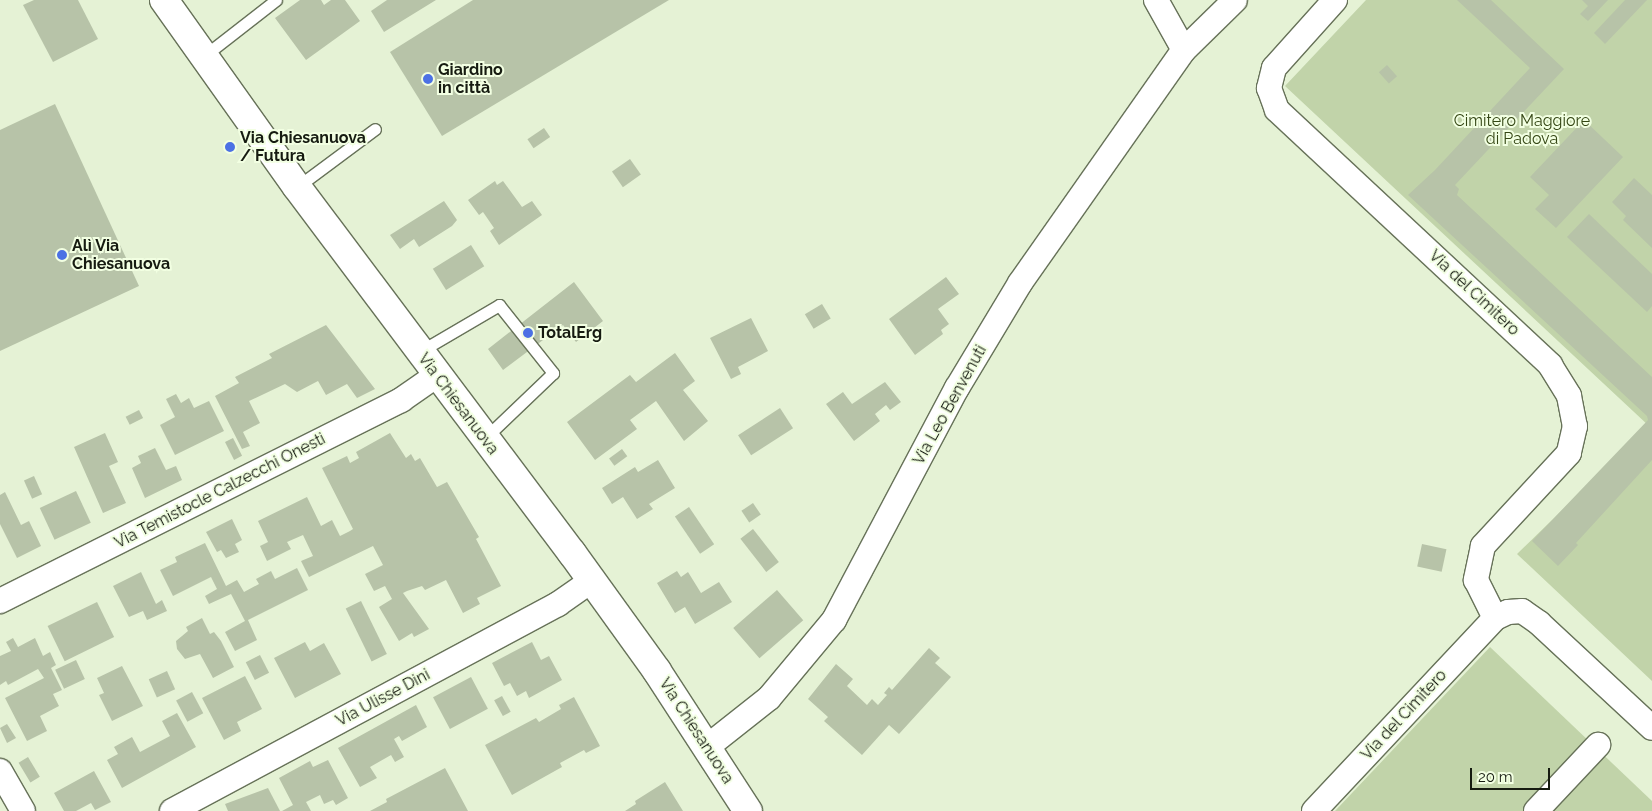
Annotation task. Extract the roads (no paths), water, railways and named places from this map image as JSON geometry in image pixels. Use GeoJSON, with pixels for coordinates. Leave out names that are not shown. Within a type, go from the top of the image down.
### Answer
{"type":"FeatureCollection","features":[{"type":"Feature","properties":{"kind":"main road","name":"Via Chiesanuova"},"geometry":{"type":"LineString","coordinates":[[164,0],[297,187],[591,580],[707,748],[748,811]]}},
{"type":"Feature","properties":{"kind":"street"},"geometry":{"type":"LineString","coordinates":[[1156,0],[1184,50]]}},
{"type":"Feature","properties":{"kind":"street","name":"Via Leo Benvenuti"},"geometry":{"type":"LineString","coordinates":[[707,748],[769,698],[834,620],[957,388],[1020,283],[1184,50],[1235,0]]}},
{"type":"Feature","properties":{"kind":"street","name":"Via del Cimitero"},"geometry":{"type":"LineString","coordinates":[[1314,811],[1495,618],[1476,580],[1483,546],[1569,453],[1575,426],[1569,396],[1550,365],[1277,110],[1269,88],[1274,68],[1335,0]]}},
{"type":"Feature","properties":{"kind":"street","name":"Via Temistocle Calzecchi Onesti"},"geometry":{"type":"LineString","coordinates":[[0,601],[401,400],[437,375]]}},
{"type":"Feature","properties":{"kind":"street","name":"Via Ulisse Dini"},"geometry":{"type":"LineString","coordinates":[[172,811],[558,604],[591,580]]}},
{"type":"Feature","properties":{"kind":"street"},"geometry":{"type":"LineString","coordinates":[[1495,618],[1508,612],[1522,611],[1528,615],[1652,728]]}},
{"type":"Feature","properties":{"kind":"street"},"geometry":{"type":"LineString","coordinates":[[1536,811],[1598,745]]}},
{"type":"Feature","properties":{"kind":"street"},"geometry":{"type":"LineString","coordinates":[[0,771],[23,811]]}},
{"type":"Feature","properties":{"kind":"lane"},"geometry":{"type":"LineString","coordinates":[[204,56],[276,0]]}},
{"type":"Feature","properties":{"kind":"lane"},"geometry":{"type":"LineString","coordinates":[[297,187],[375,129]]}},
{"type":"Feature","properties":{"kind":"lane"},"geometry":{"type":"LineString","coordinates":[[419,352],[499,305],[553,374],[484,439]]}},
{"type":"Feature","properties":{"kind":"place","name":"Giardino in città"},"geometry":{"type":"Point","coordinates":[428,79]}},
{"type":"Feature","properties":{"kind":"place","name":"Via Chiesanuova / Futura"},"geometry":{"type":"Point","coordinates":[230,147]}},
{"type":"Feature","properties":{"kind":"place","name":"Alì Via Chiesanuova"},"geometry":{"type":"Point","coordinates":[62,255]}},
{"type":"Feature","properties":{"kind":"place","name":"TotalErg"},"geometry":{"type":"Point","coordinates":[528,333]}},
{"type":"Feature","properties":{"kind":"park label","name":"Cimitero Maggiore di Padova"},"geometry":{"type":"Point","coordinates":[1522,130]}}]}
